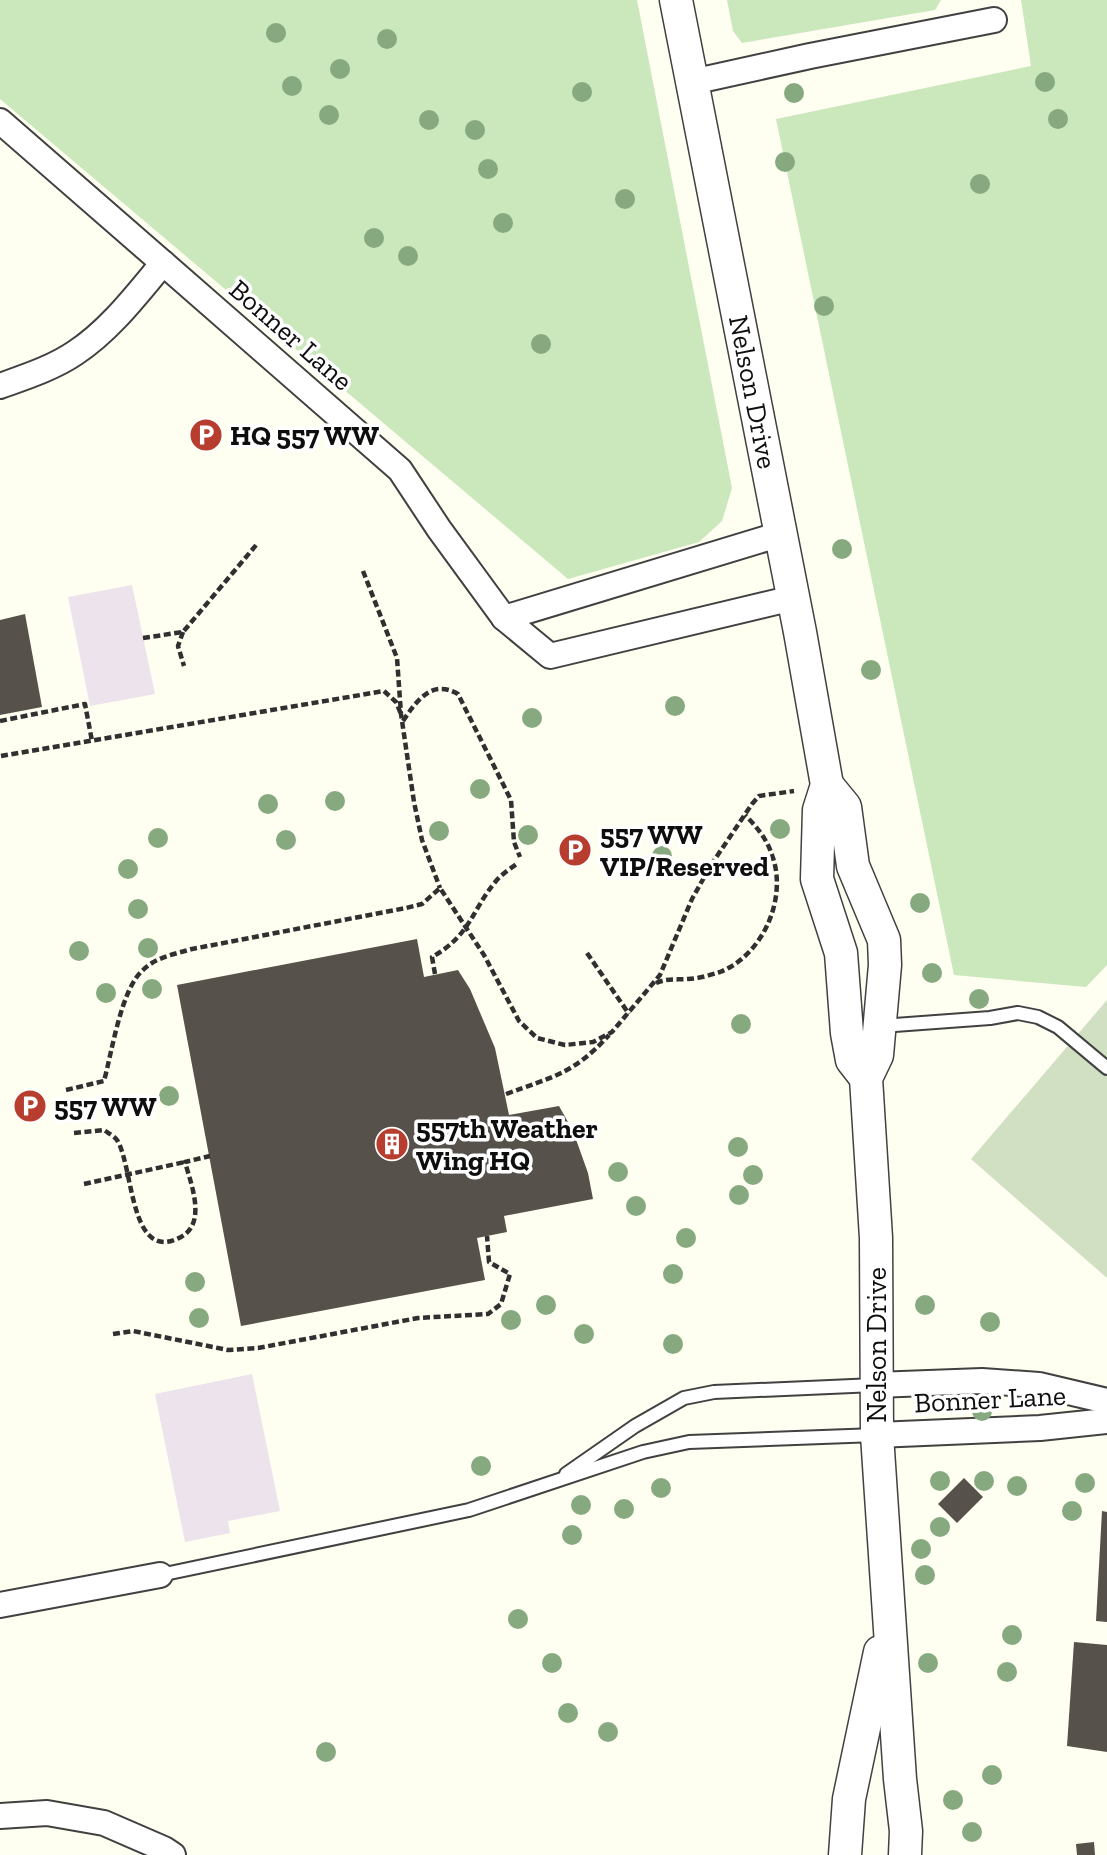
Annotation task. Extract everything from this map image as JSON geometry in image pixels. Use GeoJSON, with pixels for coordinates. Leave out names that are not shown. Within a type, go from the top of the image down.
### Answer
{"type":"FeatureCollection","features":[{"type":"Feature","properties":{"kind":"street","name":"Nelson Drive"},"geometry":{"type":"LineString","coordinates":[[676,0],[781,534],[827,785],[820,810],[817,879],[841,953],[847,1032],[852,1060],[866,1078]]}},
{"type":"Feature","properties":{"kind":"street"},"geometry":{"type":"LineString","coordinates":[[692,82],[810,55],[994,20]]}},
{"type":"Feature","properties":{"kind":"street","name":"Bonner Lane"},"geometry":{"type":"LineString","coordinates":[[0,121],[400,470],[504,618],[550,656],[793,597]]}},
{"type":"Feature","properties":{"kind":"street"},"geometry":{"type":"LineString","coordinates":[[0,386],[76,353],[118,316],[163,263]]}},
{"type":"Feature","properties":{"kind":"street"},"geometry":{"type":"LineString","coordinates":[[504,618],[781,534]]}},
{"type":"Feature","properties":{"kind":"street","name":"Nelson Drive"},"geometry":{"type":"LineString","coordinates":[[827,785],[845,807],[853,866],[884,940],[886,965],[877,1055],[866,1078],[876,1238],[877,1435],[900,1779],[906,1831],[905,1855]]}},
{"type":"Feature","properties":{"kind":"street","name":"Bonner Lane"},"geometry":{"type":"LineString","coordinates":[[875,1385],[982,1381],[1039,1385],[1107,1401]]}},
{"type":"Feature","properties":{"kind":"street","name":"Bonner Lane"},"geometry":{"type":"LineString","coordinates":[[877,1435],[1040,1429],[1107,1421]]}},
{"type":"Feature","properties":{"kind":"street"},"geometry":{"type":"LineString","coordinates":[[0,1605],[160,1575]]}},
{"type":"Feature","properties":{"kind":"street","name":"Nelson Drive"},"geometry":{"type":"LineString","coordinates":[[845,1855],[849,1799],[888,1612]]}},
{"type":"Feature","properties":{"kind":"street"},"geometry":{"type":"LineString","coordinates":[[0,1816],[47,1814],[104,1823],[173,1855]]}},
{"type":"Feature","properties":{"kind":"lane"},"geometry":{"type":"LineString","coordinates":[[880,1026],[990,1018],[1018,1013],[1038,1017],[1058,1027],[1107,1068]]}},
{"type":"Feature","properties":{"kind":"lane"},"geometry":{"type":"LineString","coordinates":[[550,1484],[635,1426],[684,1398],[715,1392],[875,1385]]}},
{"type":"Feature","properties":{"kind":"lane"},"geometry":{"type":"LineString","coordinates":[[160,1575],[469,1510],[643,1452],[689,1442],[877,1435]]}},
{"type":"Feature","properties":{"kind":"path"},"geometry":{"type":"LineString","coordinates":[[184,666],[178,646],[183,632],[257,544]]}},
{"type":"Feature","properties":{"kind":"path"},"geometry":{"type":"LineString","coordinates":[[363,571],[397,658],[401,714],[422,840],[440,888],[484,955],[519,1021],[537,1038],[565,1045],[593,1042],[612,1032]]}},
{"type":"Feature","properties":{"kind":"path"},"geometry":{"type":"LineString","coordinates":[[143,638],[183,632]]}},
{"type":"Feature","properties":{"kind":"path"},"geometry":{"type":"LineString","coordinates":[[402,721],[416,702],[433,689],[447,688],[458,694],[508,792],[519,860],[498,879],[466,929],[445,950],[432,957],[435,974]]}},
{"type":"Feature","properties":{"kind":"path"},"geometry":{"type":"LineString","coordinates":[[1,756],[384,691],[396,702],[401,714]]}},
{"type":"Feature","properties":{"kind":"path"},"geometry":{"type":"LineString","coordinates":[[0,721],[10,716],[85,704],[92,741]]}},
{"type":"Feature","properties":{"kind":"path"},"geometry":{"type":"LineString","coordinates":[[506,1094],[548,1080],[572,1068],[592,1054],[629,1014],[660,975],[692,899],[711,865],[760,796],[827,785]]}},
{"type":"Feature","properties":{"kind":"path"},"geometry":{"type":"LineString","coordinates":[[654,984],[701,977],[731,966],[757,943],[777,893],[777,873],[763,835],[745,815]]}},
{"type":"Feature","properties":{"kind":"path"},"geometry":{"type":"LineString","coordinates":[[66,1090],[104,1081],[132,981],[144,968],[163,957],[192,949],[406,908],[422,904],[440,888]]}},
{"type":"Feature","properties":{"kind":"path"},"geometry":{"type":"LineString","coordinates":[[587,953],[629,1014]]}},
{"type":"Feature","properties":{"kind":"path"},"geometry":{"type":"LineString","coordinates":[[74,1133],[104,1130],[116,1139],[124,1156],[137,1212],[151,1239],[166,1242],[188,1233],[195,1221],[195,1207],[185,1163]]}},
{"type":"Feature","properties":{"kind":"path"},"geometry":{"type":"LineString","coordinates":[[84,1184],[210,1156]]}},
{"type":"Feature","properties":{"kind":"path"},"geometry":{"type":"LineString","coordinates":[[113,1334],[133,1331],[228,1350],[258,1348],[418,1318],[488,1314],[500,1304],[510,1274],[489,1262],[486,1236]]}},
{"type":"Feature","properties":{"kind":"shaded area"},"geometry":{"type":"Polygon","coordinates":[[[132,585],[155,694],[90,706],[68,597],[132,585]]]}},
{"type":"Feature","properties":{"kind":"shaded area"},"geometry":{"type":"Polygon","coordinates":[[[252,1374],[280,1511],[228,1521],[230,1533],[185,1542],[155,1394],[252,1374]]]}},
{"type":"Feature","properties":{"kind":"green space"},"geometry":{"type":"Polygon","coordinates":[[[0,0],[637,0],[732,488],[722,521],[699,542],[568,579],[0,99],[0,0]]]}},
{"type":"Feature","properties":{"kind":"green space"},"geometry":{"type":"Polygon","coordinates":[[[727,0],[941,0],[935,10],[742,43],[733,31],[727,0]]]}},
{"type":"Feature","properties":{"kind":"green space"},"geometry":{"type":"Polygon","coordinates":[[[1021,0],[1107,0],[1107,965],[1086,987],[954,975],[776,119],[1031,66],[1021,0]]]}},
{"type":"Feature","properties":{"kind":"green space"},"geometry":{"type":"Polygon","coordinates":[[[1107,1000],[1107,1278],[971,1159],[1107,1000]]]}},
{"type":"Feature","properties":{"kind":"building"},"geometry":{"type":"Polygon","coordinates":[[[25,614],[42,707],[0,715],[0,620],[25,614]]]}},
{"type":"Feature","properties":{"kind":"building","name":"557th Weather Wing HQ"},"geometry":{"type":"Polygon","coordinates":[[[417,939],[424,977],[458,970],[470,989],[495,1048],[509,1115],[559,1106],[573,1131],[588,1173],[593,1199],[504,1216],[507,1232],[477,1238],[485,1280],[241,1326],[177,985],[417,939]]]}},
{"type":"Feature","properties":{"kind":"building"},"geometry":{"type":"Polygon","coordinates":[[[964,1478],[983,1497],[957,1523],[938,1504],[964,1478]]]}},
{"type":"Feature","properties":{"kind":"building"},"geometry":{"type":"Polygon","coordinates":[[[1102,1511],[1107,1512],[1107,1622],[1096,1621],[1102,1511]]]}},
{"type":"Feature","properties":{"kind":"building"},"geometry":{"type":"Polygon","coordinates":[[[1074,1642],[1107,1645],[1107,1752],[1067,1746],[1074,1642]]]}},
{"type":"Feature","properties":{"kind":"building"},"geometry":{"type":"Polygon","coordinates":[[[1094,1842],[1095,1855],[1077,1855],[1076,1844],[1094,1842]]]}},
{"type":"Feature","properties":{"kind":"place","name":"HQ 557 WW"},"geometry":{"type":"Point","coordinates":[206,435]}},
{"type":"Feature","properties":{"kind":"place","name":"557 WW VIP/Reserved"},"geometry":{"type":"Point","coordinates":[575,850]}},
{"type":"Feature","properties":{"kind":"place","name":"557 WW"},"geometry":{"type":"Point","coordinates":[30,1106]}},
{"type":"Feature","properties":{"kind":"place","name":"557th Weather Wing HQ"},"geometry":{"type":"Point","coordinates":[392,1144]}}]}
